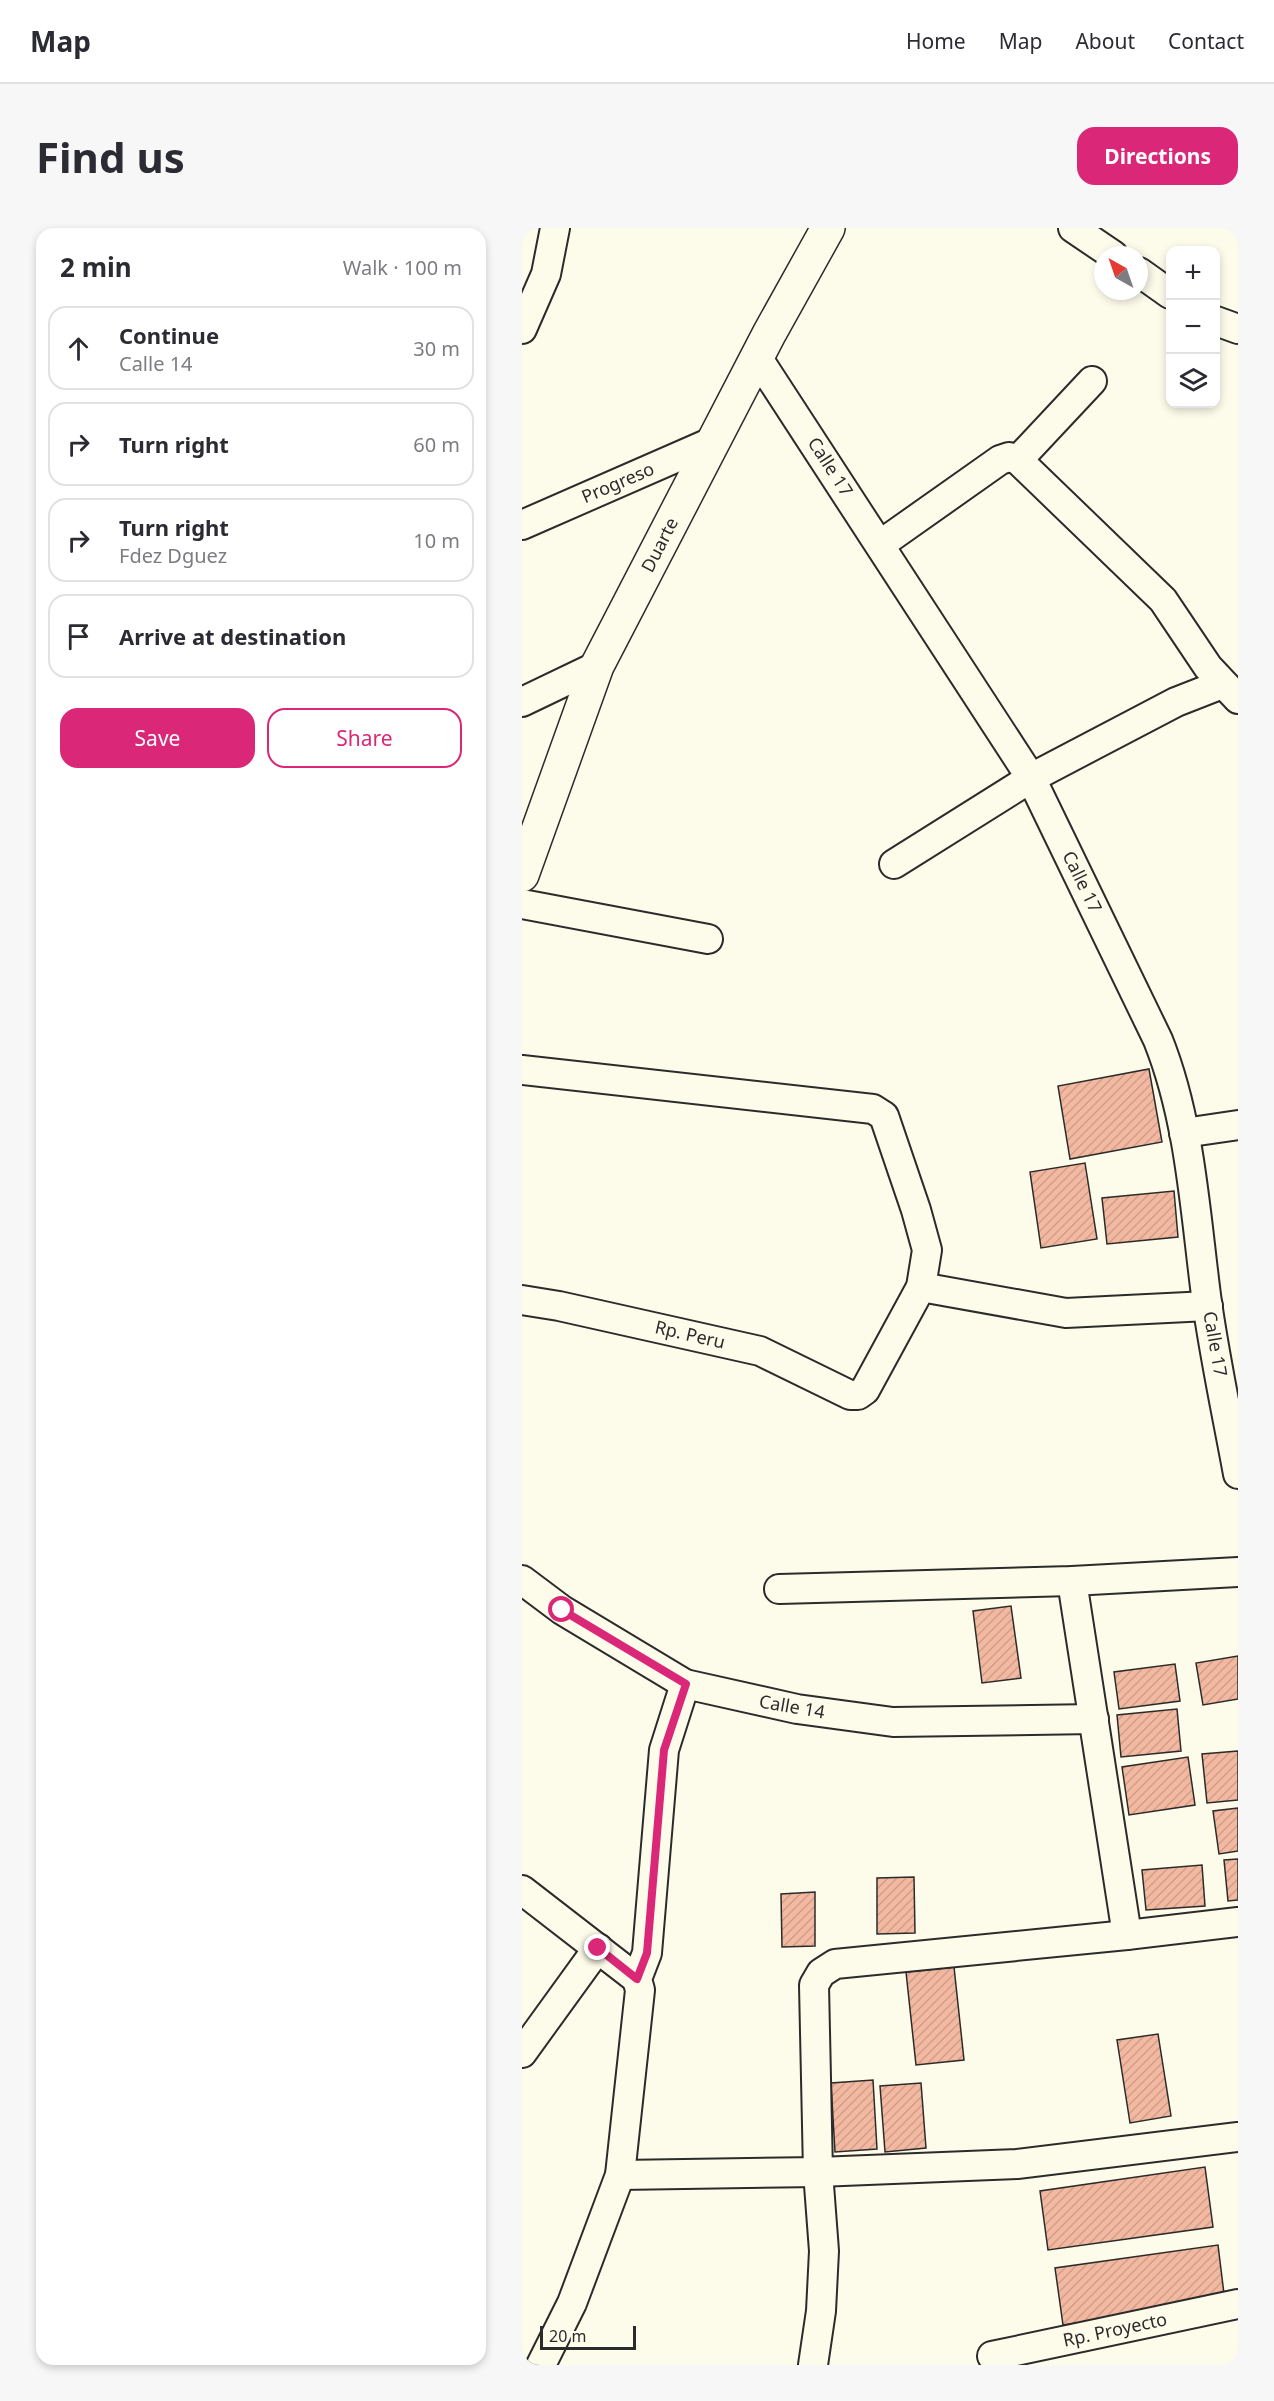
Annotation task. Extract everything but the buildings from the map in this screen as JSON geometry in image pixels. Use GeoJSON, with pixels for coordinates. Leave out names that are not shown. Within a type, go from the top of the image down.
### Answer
{"type":"FeatureCollection","features":[{"type":"Feature","properties":{"kind":"street"},"geometry":{"type":"LineString","coordinates":[[522,329],[546,274],[555,228]]}},
{"type":"Feature","properties":{"kind":"street","name":"Duarte"},"geometry":{"type":"LineString","coordinates":[[522,875],[597,666],[757,357],[828,228]]}},
{"type":"Feature","properties":{"kind":"street"},"geometry":{"type":"LineString","coordinates":[[1073,228],[1100,246]]}},
{"type":"Feature","properties":{"kind":"street"},"geometry":{"type":"LineString","coordinates":[[1148,278],[1166,291]]}},
{"type":"Feature","properties":{"kind":"street"},"geometry":{"type":"LineString","coordinates":[[1220,323],[1238,330]]}},
{"type":"Feature","properties":{"kind":"street","name":"Calle 17"},"geometry":{"type":"LineString","coordinates":[[757,357],[881,544],[1031,778],[1158,1040],[1168,1068],[1184,1133],[1208,1306],[1238,1474]]}},
{"type":"Feature","properties":{"kind":"street"},"geometry":{"type":"LineString","coordinates":[[1018,460],[1092,381]]}},
{"type":"Feature","properties":{"kind":"street","name":"Progreso"},"geometry":{"type":"LineString","coordinates":[[522,525],[714,441]]}},
{"type":"Feature","properties":{"kind":"street"},"geometry":{"type":"LineString","coordinates":[[881,544],[1000,460],[1009,457],[1018,460],[1163,600],[1208,667],[1230,692]]}},
{"type":"Feature","properties":{"kind":"street"},"geometry":{"type":"LineString","coordinates":[[522,702],[597,666]]}},
{"type":"Feature","properties":{"kind":"street"},"geometry":{"type":"LineString","coordinates":[[894,864],[1031,778],[1176,702],[1230,692]]}},
{"type":"Feature","properties":{"kind":"street"},"geometry":{"type":"LineString","coordinates":[[522,904],[708,939]]}},
{"type":"Feature","properties":{"kind":"street"},"geometry":{"type":"LineString","coordinates":[[522,1070],[873,1109],[884,1116],[927,1250],[921,1287],[1066,1312],[1208,1306]]}},
{"type":"Feature","properties":{"kind":"street"},"geometry":{"type":"LineString","coordinates":[[1184,1133],[1238,1125]]}},
{"type":"Feature","properties":{"kind":"street","name":"Rp. Peru"},"geometry":{"type":"LineString","coordinates":[[522,1300],[760,1351],[850,1395],[858,1395],[865,1390],[921,1287]]}},
{"type":"Feature","properties":{"kind":"street"},"geometry":{"type":"LineString","coordinates":[[779,1589],[1072,1581],[1238,1572]]}},
{"type":"Feature","properties":{"kind":"street","name":"Calle 14"},"geometry":{"type":"LineString","coordinates":[[522,1580],[562,1610],[686,1684],[797,1709],[893,1722],[1094,1719]]}},
{"type":"Feature","properties":{"kind":"street"},"geometry":{"type":"LineString","coordinates":[[1072,1581],[1127,1935]]}},
{"type":"Feature","properties":{"kind":"street"},"geometry":{"type":"LineString","coordinates":[[637,1979],[647,1953],[664,1750],[686,1684]]}},
{"type":"Feature","properties":{"kind":"street"},"geometry":{"type":"LineString","coordinates":[[522,1890],[637,1979],[640,1989],[620,2175],[572,2303],[541,2365]]}},
{"type":"Feature","properties":{"kind":"street"},"geometry":{"type":"LineString","coordinates":[[813,2365],[821,2311],[824,2251],[818,2172],[814,1985],[821,1973],[835,1964],[1238,1922]]}},
{"type":"Feature","properties":{"kind":"street"},"geometry":{"type":"LineString","coordinates":[[522,2053],[598,1948]]}},
{"type":"Feature","properties":{"kind":"street"},"geometry":{"type":"LineString","coordinates":[[620,2175],[818,2172],[1017,2164],[1238,2137]]}},
{"type":"Feature","properties":{"kind":"street","name":"Rp. Proyecto"},"geometry":{"type":"LineString","coordinates":[[992,2356],[1238,2304]]}},
{"type":"Feature","properties":{"kind":"route"},"geometry":{"type":"LineString","coordinates":[[562,1610],[686,1684],[664,1750],[647,1953],[637,1979],[598,1948]]}}]}
